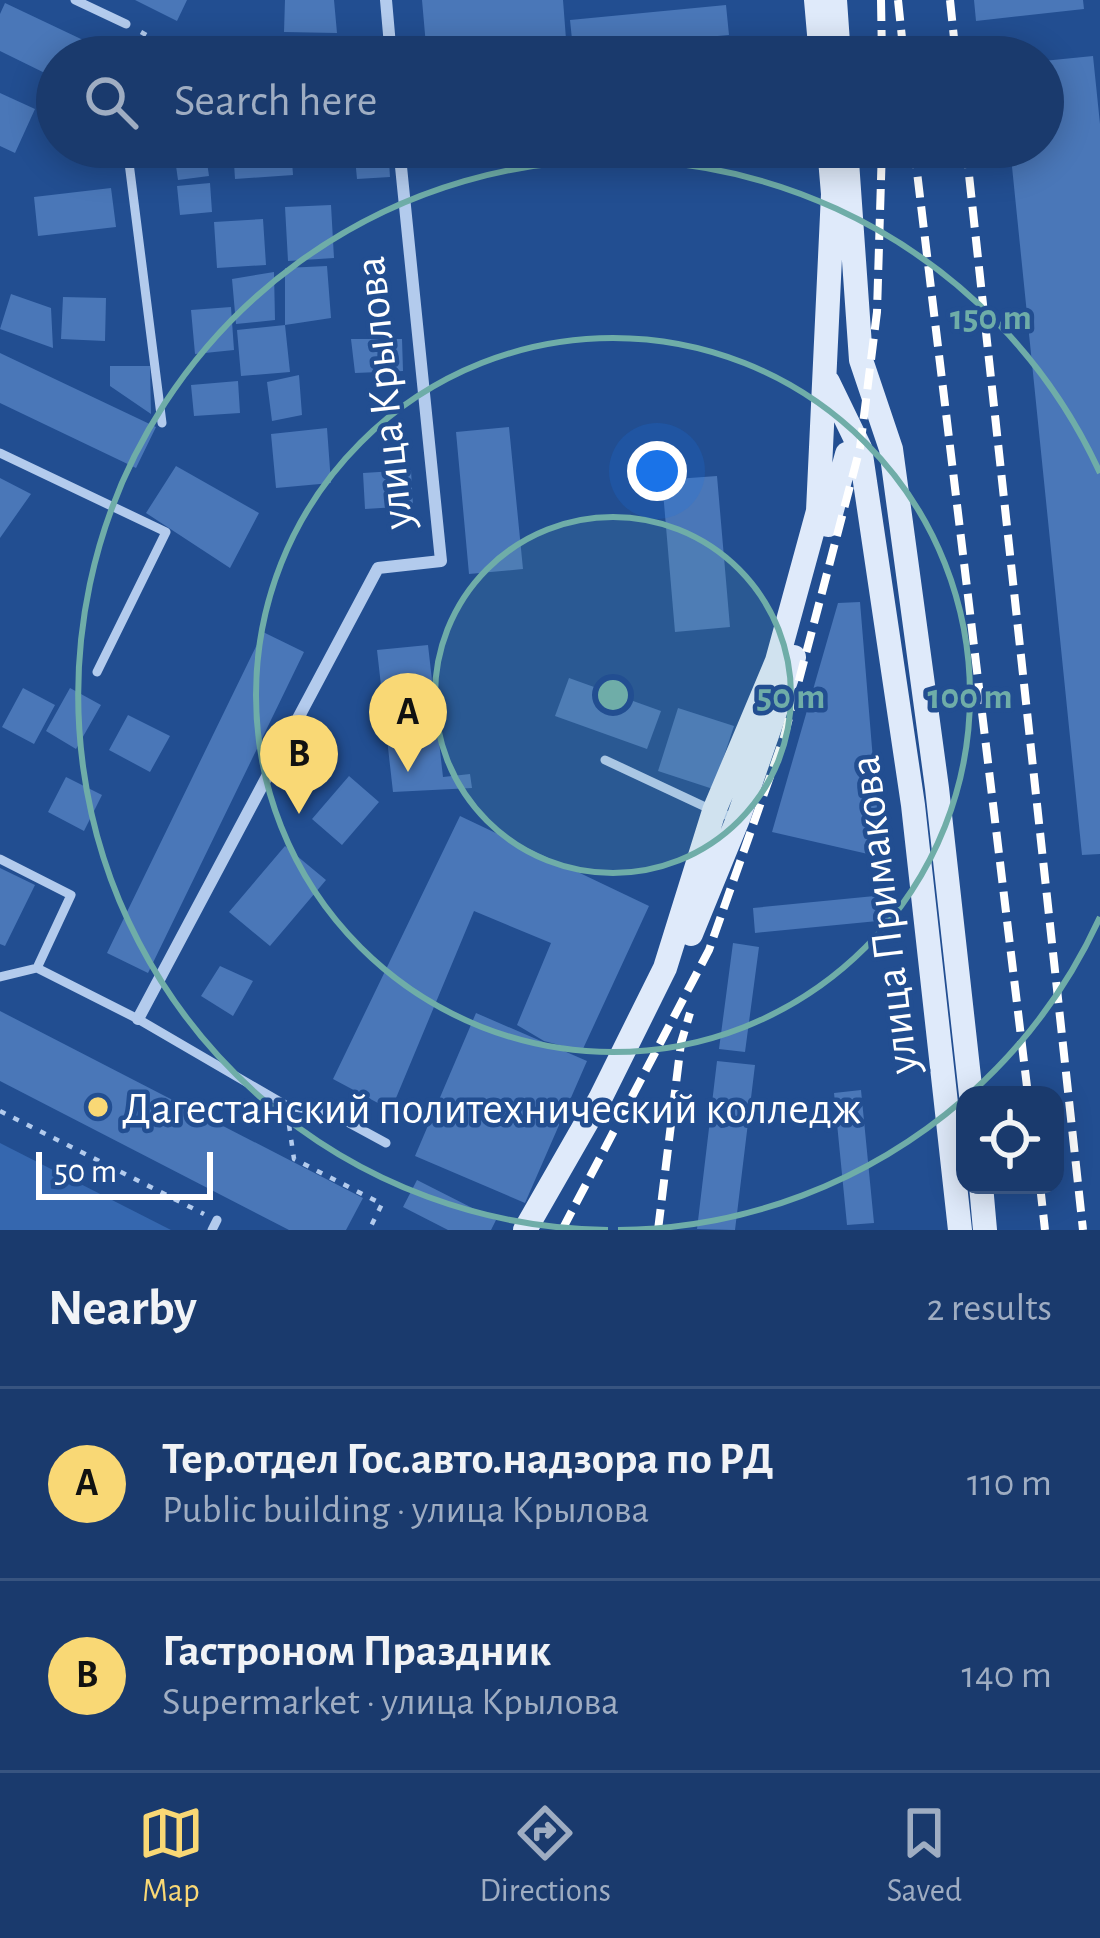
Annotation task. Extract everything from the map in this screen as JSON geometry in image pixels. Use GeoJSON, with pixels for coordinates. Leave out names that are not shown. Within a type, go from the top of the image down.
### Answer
{"type":"FeatureCollection","features":[{"type":"Feature","properties":{"kind":"main road"},"geometry":{"type":"LineString","coordinates":[[816,0],[819,36]]}},
{"type":"Feature","properties":{"kind":"main road"},"geometry":{"type":"LineString","coordinates":[[835,0],[838,36]]}},
{"type":"Feature","properties":{"kind":"main road"},"geometry":{"type":"LineString","coordinates":[[541,1230],[564,1194],[676,969],[777,661],[818,511],[831,168]]}},
{"type":"Feature","properties":{"kind":"main road"},"geometry":{"type":"LineString","coordinates":[[524,1230],[600,1099],[664,968],[791,668],[853,451],[868,378],[848,168]]}},
{"type":"Feature","properties":{"kind":"main road"},"geometry":{"type":"LineString","coordinates":[[826,378],[868,378]]}},
{"type":"Feature","properties":{"kind":"main road"},"geometry":{"type":"LineString","coordinates":[[826,378],[853,451]]}},
{"type":"Feature","properties":{"kind":"main road","name":"улица Примакова"},"geometry":{"type":"LineString","coordinates":[[868,378],[894,471],[937,788],[970,1086]]}},
{"type":"Feature","properties":{"kind":"main road","name":"улица Примакова"},"geometry":{"type":"LineString","coordinates":[[853,451],[914,805],[960,1230]]}},
{"type":"Feature","properties":{"kind":"main road"},"geometry":{"type":"LineString","coordinates":[[981,1194],[985,1230]]}},
{"type":"Feature","properties":{"kind":"street"},"geometry":{"type":"LineString","coordinates":[[386,0],[389,36]]}},
{"type":"Feature","properties":{"kind":"street","name":"улица Крылова"},"geometry":{"type":"LineString","coordinates":[[138,1019],[378,568],[441,561],[402,168]]}},
{"type":"Feature","properties":{"kind":"lane"},"geometry":{"type":"LineString","coordinates":[[75,0],[125,24]]}},
{"type":"Feature","properties":{"kind":"lane"},"geometry":{"type":"LineString","coordinates":[[131,168],[162,422]]}},
{"type":"Feature","properties":{"kind":"lane"},"geometry":{"type":"LineString","coordinates":[[0,453],[166,532],[97,672]]}},
{"type":"Feature","properties":{"kind":"lane"},"geometry":{"type":"LineString","coordinates":[[605,760],[726,815]]}},
{"type":"Feature","properties":{"kind":"lane"},"geometry":{"type":"LineString","coordinates":[[0,859],[71,896],[37,968]]}},
{"type":"Feature","properties":{"kind":"lane"},"geometry":{"type":"LineString","coordinates":[[0,977],[37,968],[138,1019],[287,1106],[329,1112],[386,1143]]}},
{"type":"Feature","properties":{"kind":"path"},"geometry":{"type":"LineString","coordinates":[[125,24],[148,36]]}},
{"type":"Feature","properties":{"kind":"path"},"geometry":{"type":"LineString","coordinates":[[287,1106],[294,1159],[382,1204],[370,1230]]}},
{"type":"Feature","properties":{"kind":"path"},"geometry":{"type":"LineString","coordinates":[[0,1111],[214,1225]]}},
{"type":"Feature","properties":{"kind":"shaded area"},"geometry":{"type":"Polygon","coordinates":[[[0,1143],[171,1230],[0,1230],[0,1143]]]}},
{"type":"Feature","properties":{"kind":"building"},"geometry":{"type":"Polygon","coordinates":[[[135,0],[187,0],[177,21],[135,0]]]}},
{"type":"Feature","properties":{"kind":"building"},"geometry":{"type":"Polygon","coordinates":[[[285,0],[334,0],[337,33],[284,32],[285,0]]]}},
{"type":"Feature","properties":{"kind":"building"},"geometry":{"type":"Polygon","coordinates":[[[422,0],[563,0],[566,36],[425,36],[422,0]]]}},
{"type":"Feature","properties":{"kind":"building"},"geometry":{"type":"Polygon","coordinates":[[[974,0],[1083,0],[1084,9],[976,21],[974,0]]]}},
{"type":"Feature","properties":{"kind":"building"},"geometry":{"type":"Polygon","coordinates":[[[5,3],[75,36],[36,36],[36,69],[0,51],[0,14],[5,3]]]}},
{"type":"Feature","properties":{"kind":"building"},"geometry":{"type":"Polygon","coordinates":[[[726,5],[729,35],[572,36],[570,20],[726,5]]]}},
{"type":"Feature","properties":{"kind":"building"},"geometry":{"type":"Polygon","coordinates":[[[1093,56],[1100,124],[1100,854],[1082,855],[1012,168],[1064,168],[1064,59],[1093,56]]]}},
{"type":"Feature","properties":{"kind":"building"},"geometry":{"type":"Polygon","coordinates":[[[0,93],[35,109],[15,153],[0,146],[0,93]]]}},
{"type":"Feature","properties":{"kind":"building"},"geometry":{"type":"Polygon","coordinates":[[[176,168],[208,168],[209,176],[178,180],[176,168]]]}},
{"type":"Feature","properties":{"kind":"building"},"geometry":{"type":"Polygon","coordinates":[[[234,168],[292,168],[293,175],[235,179],[234,168]]]}},
{"type":"Feature","properties":{"kind":"building"},"geometry":{"type":"Polygon","coordinates":[[[356,168],[389,168],[390,177],[357,179],[356,168]]]}},
{"type":"Feature","properties":{"kind":"building"},"geometry":{"type":"Polygon","coordinates":[[[210,183],[212,212],[180,215],[177,186],[210,183]]]}},
{"type":"Feature","properties":{"kind":"building"},"geometry":{"type":"Polygon","coordinates":[[[111,188],[116,227],[38,236],[34,197],[111,188]]]}},
{"type":"Feature","properties":{"kind":"building"},"geometry":{"type":"Polygon","coordinates":[[[331,205],[334,258],[288,261],[285,207],[331,205]]]}},
{"type":"Feature","properties":{"kind":"building"},"geometry":{"type":"Polygon","coordinates":[[[263,219],[266,265],[217,268],[214,222],[263,219]]]}},
{"type":"Feature","properties":{"kind":"building"},"geometry":{"type":"Polygon","coordinates":[[[327,266],[331,318],[285,325],[285,268],[327,266]]]}},
{"type":"Feature","properties":{"kind":"building"},"geometry":{"type":"Polygon","coordinates":[[[274,272],[275,320],[236,324],[232,279],[274,272]]]}},
{"type":"Feature","properties":{"kind":"building"},"geometry":{"type":"Polygon","coordinates":[[[11,294],[51,308],[53,348],[0,329],[11,294]]]}},
{"type":"Feature","properties":{"kind":"building"},"geometry":{"type":"Polygon","coordinates":[[[63,297],[106,298],[105,341],[61,339],[63,297]]]}},
{"type":"Feature","properties":{"kind":"building"},"geometry":{"type":"Polygon","coordinates":[[[231,307],[234,350],[195,354],[191,310],[231,307]]]}},
{"type":"Feature","properties":{"kind":"building"},"geometry":{"type":"Polygon","coordinates":[[[285,325],[290,372],[241,376],[237,330],[285,325]]]}},
{"type":"Feature","properties":{"kind":"building"},"geometry":{"type":"Polygon","coordinates":[[[351,339],[402,339],[403,371],[355,373],[351,339]]]}},
{"type":"Feature","properties":{"kind":"building"},"geometry":{"type":"Polygon","coordinates":[[[0,353],[156,427],[136,468],[0,403],[0,353]]]}},
{"type":"Feature","properties":{"kind":"building"},"geometry":{"type":"Polygon","coordinates":[[[110,366],[150,366],[151,414],[110,386],[110,366]]]}},
{"type":"Feature","properties":{"kind":"building"},"geometry":{"type":"Polygon","coordinates":[[[299,375],[302,415],[272,421],[267,382],[299,375]]]}},
{"type":"Feature","properties":{"kind":"building"},"geometry":{"type":"Polygon","coordinates":[[[238,381],[240,413],[194,416],[191,385],[238,381]]]}},
{"type":"Feature","properties":{"kind":"building"},"geometry":{"type":"Polygon","coordinates":[[[509,427],[523,569],[469,574],[456,432],[509,427]]]}},
{"type":"Feature","properties":{"kind":"building"},"geometry":{"type":"Polygon","coordinates":[[[327,428],[331,483],[276,488],[271,434],[327,428]]]}},
{"type":"Feature","properties":{"kind":"building"},"geometry":{"type":"Polygon","coordinates":[[[176,466],[259,513],[230,568],[146,513],[176,466]]]}},
{"type":"Feature","properties":{"kind":"building"},"geometry":{"type":"Polygon","coordinates":[[[411,470],[413,506],[365,509],[363,473],[411,470]]]}},
{"type":"Feature","properties":{"kind":"building"},"geometry":{"type":"Polygon","coordinates":[[[717,476],[730,627],[675,632],[662,480],[717,476]]]}},
{"type":"Feature","properties":{"kind":"building"},"geometry":{"type":"Polygon","coordinates":[[[0,478],[31,494],[0,538],[0,478]]]}},
{"type":"Feature","properties":{"kind":"building"},"geometry":{"type":"Polygon","coordinates":[[[860,602],[881,857],[772,832],[838,603],[860,602]]]}},
{"type":"Feature","properties":{"kind":"building"},"geometry":{"type":"Polygon","coordinates":[[[263,632],[304,652],[148,973],[107,953],[263,632]]]}},
{"type":"Feature","properties":{"kind":"building"},"geometry":{"type":"Polygon","coordinates":[[[428,645],[443,777],[470,774],[472,788],[393,792],[377,650],[428,645]]]}},
{"type":"Feature","properties":{"kind":"building"},"geometry":{"type":"Polygon","coordinates":[[[569,678],[661,711],[647,749],[555,716],[569,678]]]}},
{"type":"Feature","properties":{"kind":"building"},"geometry":{"type":"Polygon","coordinates":[[[23,688],[55,705],[34,744],[2,727],[23,688]]]}},
{"type":"Feature","properties":{"kind":"building"},"geometry":{"type":"Polygon","coordinates":[[[70,688],[101,705],[76,749],[46,731],[70,688]]]}},
{"type":"Feature","properties":{"kind":"building"},"geometry":{"type":"Polygon","coordinates":[[[678,708],[734,726],[713,789],[658,771],[678,708]]]}},
{"type":"Feature","properties":{"kind":"building"},"geometry":{"type":"Polygon","coordinates":[[[128,715],[170,736],[150,772],[109,750],[128,715]]]}},
{"type":"Feature","properties":{"kind":"building"},"geometry":{"type":"Polygon","coordinates":[[[349,776],[379,802],[342,845],[312,819],[349,776]]]}},
{"type":"Feature","properties":{"kind":"building"},"geometry":{"type":"Polygon","coordinates":[[[66,777],[102,795],[84,831],[48,812],[66,777]]]}},
{"type":"Feature","properties":{"kind":"building"},"geometry":{"type":"Polygon","coordinates":[[[460,816],[649,906],[582,1051],[544,1041],[517,1025],[551,943],[474,911],[391,1110],[333,1079],[460,816]]]}},
{"type":"Feature","properties":{"kind":"building"},"geometry":{"type":"Polygon","coordinates":[[[285,846],[326,880],[270,946],[229,912],[285,846]]]}},
{"type":"Feature","properties":{"kind":"building"},"geometry":{"type":"Polygon","coordinates":[[[0,868],[35,885],[5,946],[0,944],[0,868]]]}},
{"type":"Feature","properties":{"kind":"building"},"geometry":{"type":"Polygon","coordinates":[[[885,895],[888,920],[755,933],[753,908],[885,895]]]}},
{"type":"Feature","properties":{"kind":"building"},"geometry":{"type":"Polygon","coordinates":[[[733,943],[759,947],[745,1052],[719,1049],[733,943]]]}},
{"type":"Feature","properties":{"kind":"building"},"geometry":{"type":"Polygon","coordinates":[[[220,966],[253,981],[233,1016],[201,996],[220,966]]]}},
{"type":"Feature","properties":{"kind":"building"},"geometry":{"type":"Polygon","coordinates":[[[0,1011],[363,1198],[346,1230],[289,1230],[0,1081],[0,1011]]]}},
{"type":"Feature","properties":{"kind":"building"},"geometry":{"type":"Polygon","coordinates":[[[476,1013],[587,1061],[525,1203],[415,1156],[476,1013]]]}},
{"type":"Feature","properties":{"kind":"building"},"geometry":{"type":"Polygon","coordinates":[[[717,1061],[755,1065],[735,1230],[697,1229],[717,1061]]]}},
{"type":"Feature","properties":{"kind":"building"},"geometry":{"type":"Polygon","coordinates":[[[861,1090],[874,1223],[847,1225],[834,1093],[861,1090]]]}},
{"type":"Feature","properties":{"kind":"building"},"geometry":{"type":"Polygon","coordinates":[[[417,1180],[496,1220],[491,1230],[448,1230],[403,1207],[417,1180]]]}},
{"type":"Feature","properties":{"kind":"railway"},"geometry":{"type":"LineString","coordinates":[[881,0],[882,36]]}},
{"type":"Feature","properties":{"kind":"railway"},"geometry":{"type":"LineString","coordinates":[[898,0],[902,36]]}},
{"type":"Feature","properties":{"kind":"railway"},"geometry":{"type":"LineString","coordinates":[[950,0],[954,36]]}},
{"type":"Feature","properties":{"kind":"railway"},"geometry":{"type":"LineString","coordinates":[[562,1230],[709,950],[784,737],[860,448],[877,312],[881,168]]}},
{"type":"Feature","properties":{"kind":"railway"},"geometry":{"type":"LineString","coordinates":[[917,168],[1027,1086]]}},
{"type":"Feature","properties":{"kind":"railway"},"geometry":{"type":"LineString","coordinates":[[968,168],[1083,1230]]}},
{"type":"Feature","properties":{"kind":"railway"},"geometry":{"type":"LineString","coordinates":[[658,1230],[681,1043],[690,1013]]}},
{"type":"Feature","properties":{"kind":"railway"},"geometry":{"type":"LineString","coordinates":[[1041,1194],[1045,1230]]}},
{"type":"Feature","properties":{"kind":"place","name":"Тер.отдел Гос.авто.надзора по РД"},"geometry":{"type":"Point","coordinates":[408,772]}},
{"type":"Feature","properties":{"kind":"place","name":"Гастроном Праздник"},"geometry":{"type":"Point","coordinates":[299,814]}},
{"type":"Feature","properties":{"kind":"place","name":"Дагестанский политехнический колледж"},"geometry":{"type":"Point","coordinates":[98,1107]}}]}
